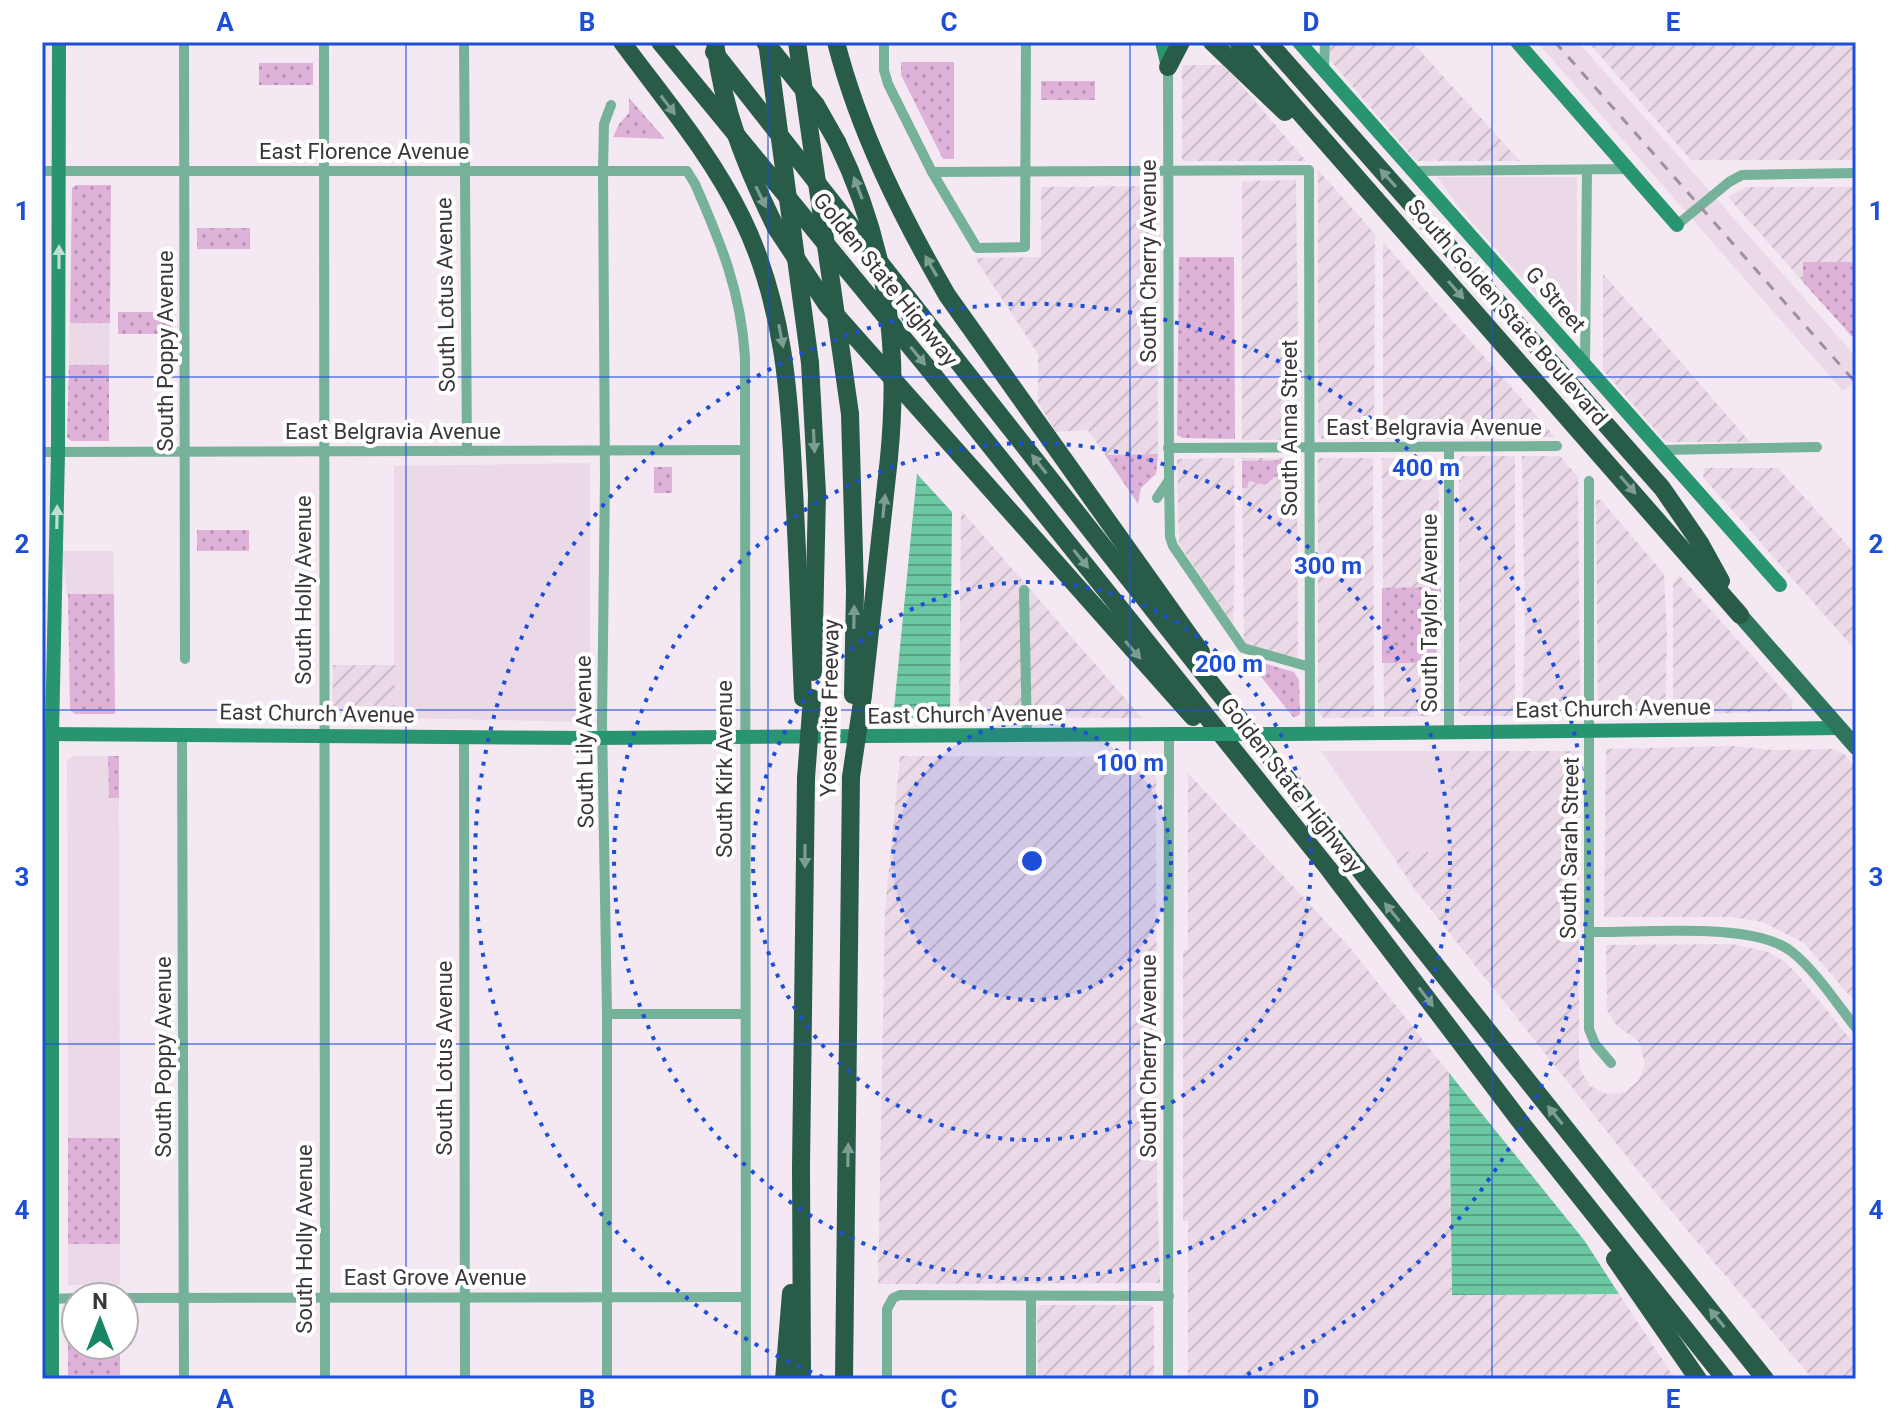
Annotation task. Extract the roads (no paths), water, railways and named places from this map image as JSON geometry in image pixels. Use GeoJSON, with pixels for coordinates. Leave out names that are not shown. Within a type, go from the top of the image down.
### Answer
{"type":"FeatureCollection","features":[{"type":"Feature","properties":{"kind":"highway"},"geometry":{"type":"LineString","coordinates":[[622,42],[729,191],[756,251],[774,306],[782,339],[790,407],[808,698]]}},
{"type":"Feature","properties":{"kind":"highway","name":"Golden State Highway"},"geometry":{"type":"LineString","coordinates":[[660,42],[927,367],[1328,868],[1523,1125],[1725,1379]]}},
{"type":"Feature","properties":{"kind":"highway","name":"Golden State Highway"},"geometry":{"type":"LineString","coordinates":[[706,42],[1765,1379]]}},
{"type":"Feature","properties":{"kind":"highway"},"geometry":{"type":"LineString","coordinates":[[715,42],[722,86],[750,176],[776,228],[827,305],[1328,868]]}},
{"type":"Feature","properties":{"kind":"highway"},"geometry":{"type":"LineString","coordinates":[[766,42],[816,105],[837,142],[870,225],[888,303],[894,381],[889,458],[858,695]]}},
{"type":"Feature","properties":{"kind":"highway","name":"Yosemite Freeway"},"geometry":{"type":"LineString","coordinates":[[766,42],[810,363],[817,494],[806,778],[801,1167],[802,1379]]}},
{"type":"Feature","properties":{"kind":"highway","name":"Yosemite Freeway"},"geometry":{"type":"LineString","coordinates":[[797,42],[850,414],[858,695],[851,777],[844,1379]]}},
{"type":"Feature","properties":{"kind":"highway"},"geometry":{"type":"LineString","coordinates":[[836,42],[858,113],[884,175],[947,295],[1213,670],[1310,795],[1347,855]]}},
{"type":"Feature","properties":{"kind":"highway"},"geometry":{"type":"LineString","coordinates":[[1168,67],[1181,42]]}},
{"type":"Feature","properties":{"kind":"highway"},"geometry":{"type":"LineString","coordinates":[[1212,42],[1240,66],[1426,255]]}},
{"type":"Feature","properties":{"kind":"highway","name":"South Golden State Boulevard"},"geometry":{"type":"LineString","coordinates":[[1238,42],[1740,615]]}},
{"type":"Feature","properties":{"kind":"highway","name":"South Golden State Boulevard"},"geometry":{"type":"LineString","coordinates":[[1268,42],[1662,488],[1700,543],[1740,615]]}},
{"type":"Feature","properties":{"kind":"highway"},"geometry":{"type":"LineString","coordinates":[[1523,1125],[1698,1379]]}},
{"type":"Feature","properties":{"kind":"highway"},"geometry":{"type":"LineString","coordinates":[[784,1379],[801,1167]]}},
{"type":"Feature","properties":{"kind":"highway"},"geometry":{"type":"LineString","coordinates":[[847,1233],[854,1379]]}},
{"type":"Feature","properties":{"kind":"main road","name":"South Golden State Boulevard"},"geometry":{"type":"LineString","coordinates":[[1740,615],[1856,747]]}},
{"type":"Feature","properties":{"kind":"street"},"geometry":{"type":"LineString","coordinates":[[52,1379],[47,1297],[47,734],[58,452],[59,42]]}},
{"type":"Feature","properties":{"kind":"street","name":"South Poppy Avenue"},"geometry":{"type":"LineString","coordinates":[[184,42],[185,659]]}},
{"type":"Feature","properties":{"kind":"street","name":"South Holly Avenue"},"geometry":{"type":"LineString","coordinates":[[324,42],[325,1379]]}},
{"type":"Feature","properties":{"kind":"street","name":"South Lotus Avenue"},"geometry":{"type":"LineString","coordinates":[[464,42],[467,451]]}},
{"type":"Feature","properties":{"kind":"street"},"geometry":{"type":"LineString","coordinates":[[884,42],[885,78],[932,172],[977,248],[1025,247],[1026,42]]}},
{"type":"Feature","properties":{"kind":"street"},"geometry":{"type":"LineString","coordinates":[[1162,42],[1168,67]]}},
{"type":"Feature","properties":{"kind":"street","name":"South Cherry Avenue"},"geometry":{"type":"LineString","coordinates":[[1169,42],[1170,537],[1173,546],[1243,648],[1310,667]]}},
{"type":"Feature","properties":{"kind":"street","name":"G Street"},"geometry":{"type":"LineString","coordinates":[[1299,42],[1780,585]]}},
{"type":"Feature","properties":{"kind":"street"},"geometry":{"type":"LineString","coordinates":[[1324,70],[1325,42]]}},
{"type":"Feature","properties":{"kind":"street"},"geometry":{"type":"LineString","coordinates":[[1517,42],[1677,225],[1742,175],[1856,173]]}},
{"type":"Feature","properties":{"kind":"street","name":"South Lily Avenue"},"geometry":{"type":"LineString","coordinates":[[607,1379],[603,171],[604,124],[611,105]]}},
{"type":"Feature","properties":{"kind":"street"},"geometry":{"type":"LineString","coordinates":[[1413,171],[1628,169]]}},
{"type":"Feature","properties":{"kind":"street","name":"South Anna Street"},"geometry":{"type":"LineString","coordinates":[[1168,171],[1309,170],[1310,733]]}},
{"type":"Feature","properties":{"kind":"street"},"geometry":{"type":"LineString","coordinates":[[1585,366],[1587,170]]}},
{"type":"Feature","properties":{"kind":"street","name":"East Florence Avenue"},"geometry":{"type":"LineString","coordinates":[[42,171],[687,171]]}},
{"type":"Feature","properties":{"kind":"street","name":"South Kirk Avenue"},"geometry":{"type":"LineString","coordinates":[[687,171],[721,244],[739,303],[745,357],[746,1379]]}},
{"type":"Feature","properties":{"kind":"street"},"geometry":{"type":"LineString","coordinates":[[932,172],[1168,171]]}},
{"type":"Feature","properties":{"kind":"street","name":"East Belgravia Avenue"},"geometry":{"type":"LineString","coordinates":[[1168,448],[1557,446]]}},
{"type":"Feature","properties":{"kind":"street","name":"South Taylor Avenue"},"geometry":{"type":"LineString","coordinates":[[1449,447],[1449,732]]}},
{"type":"Feature","properties":{"kind":"street"},"geometry":{"type":"LineString","coordinates":[[1660,450],[1817,447]]}},
{"type":"Feature","properties":{"kind":"street","name":"East Belgravia Avenue"},"geometry":{"type":"LineString","coordinates":[[42,452],[744,450]]}},
{"type":"Feature","properties":{"kind":"street"},"geometry":{"type":"LineString","coordinates":[[1157,498],[1169,480]]}},
{"type":"Feature","properties":{"kind":"street","name":"South Sarah Street"},"geometry":{"type":"LineString","coordinates":[[1589,481],[1589,1029],[1595,1044],[1611,1063]]}},
{"type":"Feature","properties":{"kind":"street"},"geometry":{"type":"LineString","coordinates":[[1024,590],[1027,736]]}},
{"type":"Feature","properties":{"kind":"street","name":"East Church Avenue"},"geometry":{"type":"LineString","coordinates":[[47,734],[744,738],[1840,728]]}},
{"type":"Feature","properties":{"kind":"street","name":"South Poppy Avenue"},"geometry":{"type":"LineString","coordinates":[[182,734],[184,1379]]}},
{"type":"Feature","properties":{"kind":"street","name":"South Cherry Avenue"},"geometry":{"type":"LineString","coordinates":[[1168,1379],[1171,734]]}},
{"type":"Feature","properties":{"kind":"street","name":"South Lotus Avenue"},"geometry":{"type":"LineString","coordinates":[[464,737],[465,1379]]}},
{"type":"Feature","properties":{"kind":"street"},"geometry":{"type":"LineString","coordinates":[[1591,932],[1735,932],[1764,937],[1783,945],[1797,956],[1856,1028]]}},
{"type":"Feature","properties":{"kind":"street"},"geometry":{"type":"LineString","coordinates":[[607,1014],[745,1014]]}},
{"type":"Feature","properties":{"kind":"street"},"geometry":{"type":"LineString","coordinates":[[887,1379],[887,1309],[888,1303],[900,1295],[1169,1296]]}},
{"type":"Feature","properties":{"kind":"street"},"geometry":{"type":"LineString","coordinates":[[1031,1296],[1031,1379]]}},
{"type":"Feature","properties":{"kind":"street","name":"East Grove Avenue"},"geometry":{"type":"LineString","coordinates":[[140,1297],[746,1297]]}},
{"type":"Feature","properties":{"kind":"railway"},"geometry":{"type":"LineString","coordinates":[[1555,42],[1856,383]]}}]}
